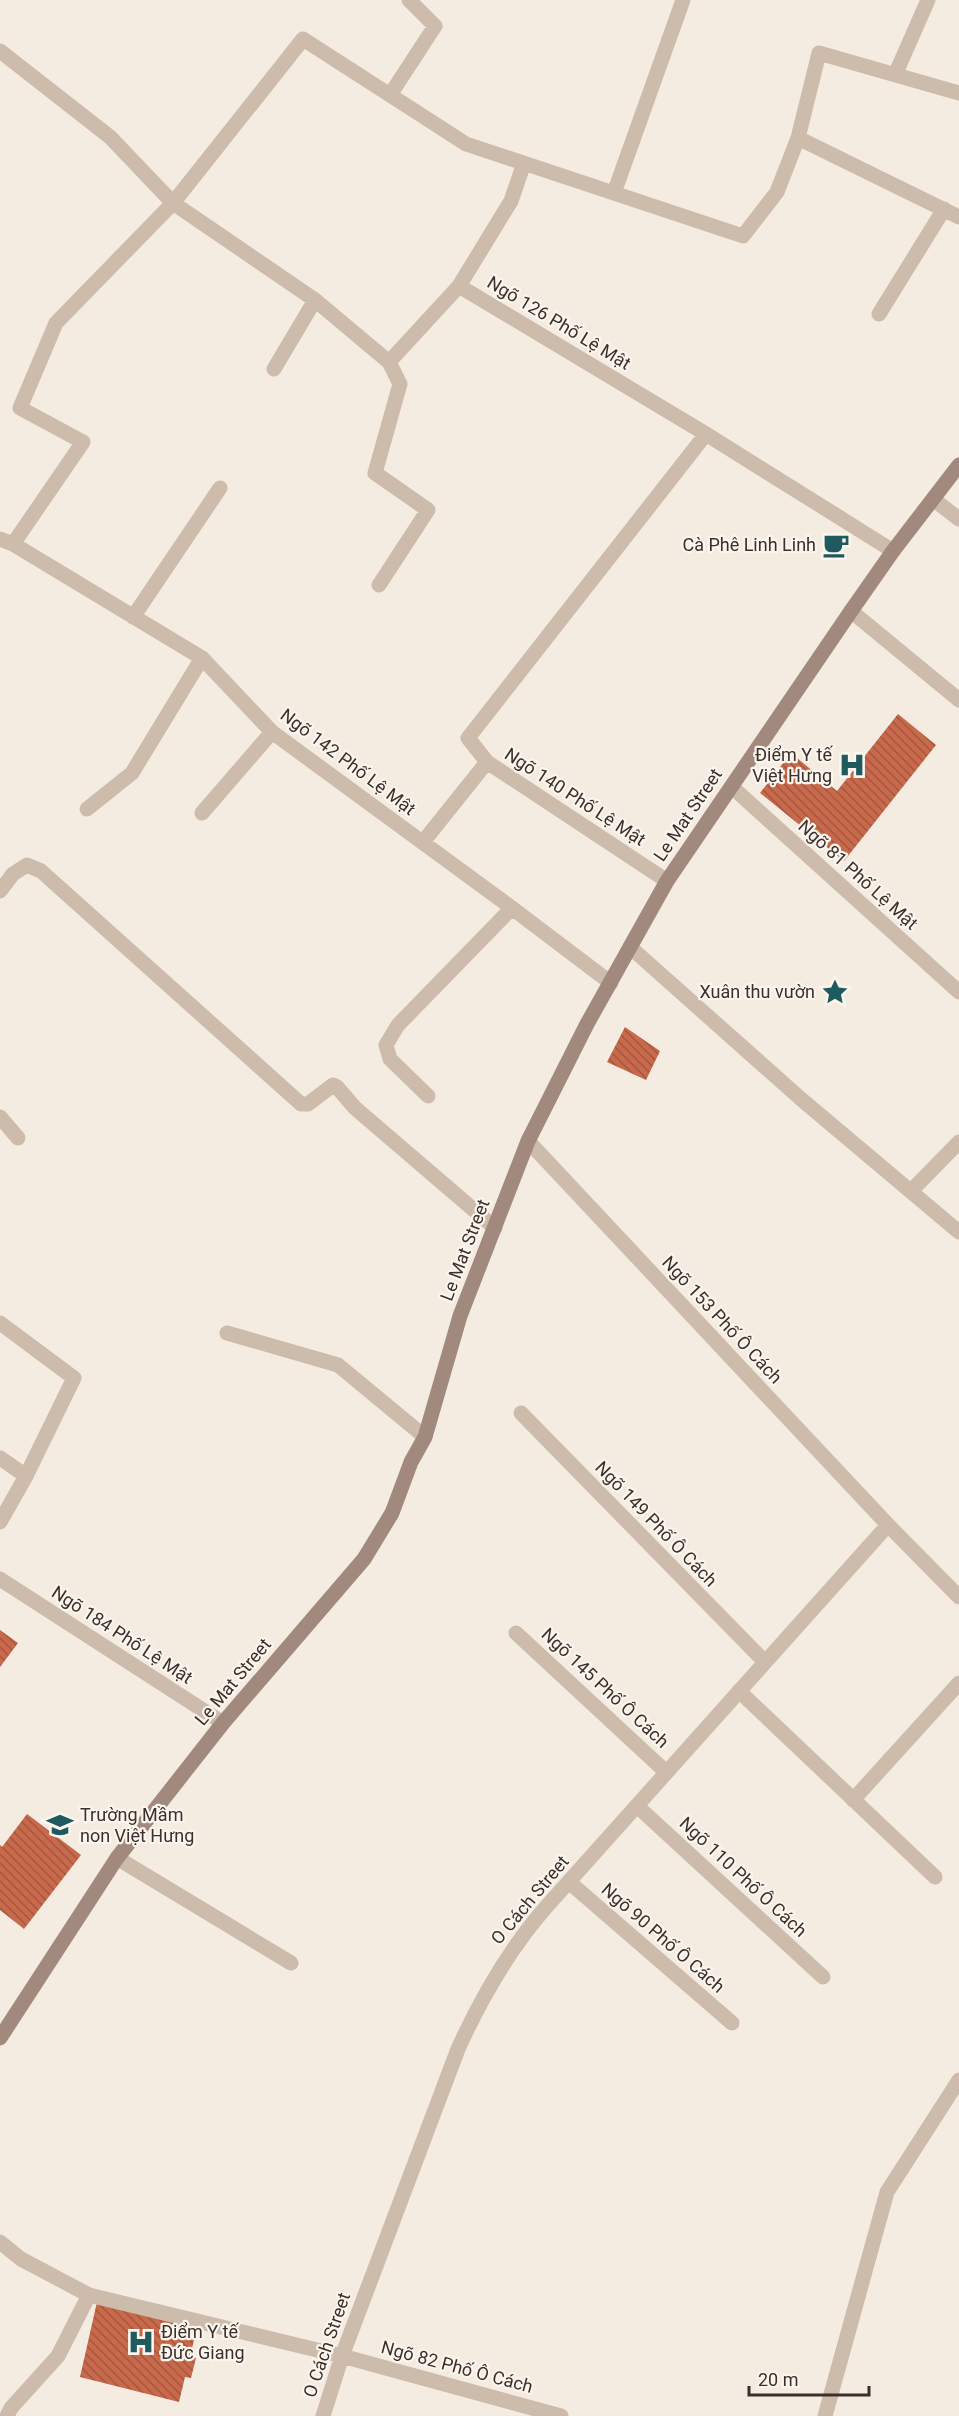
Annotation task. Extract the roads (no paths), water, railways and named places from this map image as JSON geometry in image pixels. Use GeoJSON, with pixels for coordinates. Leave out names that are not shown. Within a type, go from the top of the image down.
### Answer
{"type":"FeatureCollection","features":[{"type":"Feature","properties":{"kind":"street"},"geometry":{"type":"LineString","coordinates":[[390,95],[435,26],[409,0]]}},
{"type":"Feature","properties":{"kind":"street"},"geometry":{"type":"LineString","coordinates":[[614,193],[683,0]]}},
{"type":"Feature","properties":{"kind":"street"},"geometry":{"type":"LineString","coordinates":[[895,75],[928,0]]}},
{"type":"Feature","properties":{"kind":"street"},"geometry":{"type":"LineString","coordinates":[[6,542],[83,442],[20,408],[56,323],[173,203],[303,39],[466,144],[743,236],[777,192],[798,138],[819,53],[959,93]]}},
{"type":"Feature","properties":{"kind":"street"},"geometry":{"type":"LineString","coordinates":[[0,51],[110,137],[173,203],[315,300],[389,362],[400,384],[375,473],[428,510],[379,585]]}},
{"type":"Feature","properties":{"kind":"street"},"geometry":{"type":"LineString","coordinates":[[798,138],[959,217]]}},
{"type":"Feature","properties":{"kind":"street"},"geometry":{"type":"LineString","coordinates":[[459,286],[511,201],[524,163]]}},
{"type":"Feature","properties":{"kind":"street"},"geometry":{"type":"LineString","coordinates":[[879,314],[944,209]]}},
{"type":"Feature","properties":{"kind":"street","name":"Ngõ 126 Phố Lệ Mật"},"geometry":{"type":"LineString","coordinates":[[389,362],[459,286],[706,434],[892,551]]}},
{"type":"Feature","properties":{"kind":"street"},"geometry":{"type":"LineString","coordinates":[[274,369],[315,300]]}},
{"type":"Feature","properties":{"kind":"street"},"geometry":{"type":"LineString","coordinates":[[487,762],[468,738],[706,434]]}},
{"type":"Feature","properties":{"kind":"street","name":"Le Mat Street"},"geometry":{"type":"LineString","coordinates":[[0,2038],[117,1858],[223,1723],[364,1559],[392,1513],[411,1462],[425,1437],[460,1316],[528,1141],[587,1024],[667,881],[892,551],[959,465]]}},
{"type":"Feature","properties":{"kind":"street"},"geometry":{"type":"LineString","coordinates":[[133,617],[220,488]]}},
{"type":"Feature","properties":{"kind":"street"},"geometry":{"type":"LineString","coordinates":[[933,500],[959,519]]}},
{"type":"Feature","properties":{"kind":"street","name":"Ngõ 142 Phố Lệ Mật"},"geometry":{"type":"LineString","coordinates":[[6,542],[202,658],[272,732],[611,983]]}},
{"type":"Feature","properties":{"kind":"street"},"geometry":{"type":"LineString","coordinates":[[851,610],[959,700]]}},
{"type":"Feature","properties":{"kind":"street"},"geometry":{"type":"LineString","coordinates":[[87,810],[132,773],[202,658]]}},
{"type":"Feature","properties":{"kind":"street"},"geometry":{"type":"LineString","coordinates":[[202,813],[272,732]]}},
{"type":"Feature","properties":{"kind":"street","name":"Ngõ 140 Phố Lệ Mật"},"geometry":{"type":"LineString","coordinates":[[423,842],[487,762],[667,881]]}},
{"type":"Feature","properties":{"kind":"street","name":"Ngõ 81 Phố Lệ Mật"},"geometry":{"type":"LineString","coordinates":[[732,787],[959,992]]}},
{"type":"Feature","properties":{"kind":"street"},"geometry":{"type":"LineString","coordinates":[[0,891],[13,874],[27,865],[41,870],[301,1104],[308,1104],[333,1085],[337,1087],[355,1108],[495,1228]]}},
{"type":"Feature","properties":{"kind":"street"},"geometry":{"type":"LineString","coordinates":[[428,1096],[390,1059],[386,1046],[398,1026],[512,908]]}},
{"type":"Feature","properties":{"kind":"street"},"geometry":{"type":"LineString","coordinates":[[630,947],[801,1099],[959,1232]]}},
{"type":"Feature","properties":{"kind":"street"},"geometry":{"type":"LineString","coordinates":[[0,1117],[18,1138]]}},
{"type":"Feature","properties":{"kind":"street","name":"Ngõ 153 Phố Ô Cách"},"geometry":{"type":"LineString","coordinates":[[528,1141],[888,1525],[959,1597]]}},
{"type":"Feature","properties":{"kind":"street"},"geometry":{"type":"LineString","coordinates":[[911,1191],[959,1142]]}},
{"type":"Feature","properties":{"kind":"street"},"geometry":{"type":"LineString","coordinates":[[0,1323],[74,1378],[26,1476],[0,1522]]}},
{"type":"Feature","properties":{"kind":"street"},"geometry":{"type":"LineString","coordinates":[[227,1333],[338,1365],[425,1437]]}},
{"type":"Feature","properties":{"kind":"street","name":"Ngõ 149 Phố Ô Cách"},"geometry":{"type":"LineString","coordinates":[[521,1413],[765,1662]]}},
{"type":"Feature","properties":{"kind":"street"},"geometry":{"type":"LineString","coordinates":[[0,1458],[26,1476]]}},
{"type":"Feature","properties":{"kind":"street","name":"O Cách Street"},"geometry":{"type":"LineString","coordinates":[[323,2416],[342,2356],[458,2049],[505,1958],[526,1930],[888,1525]]}},
{"type":"Feature","properties":{"kind":"street","name":"Ngõ 184 Phố Lệ Mật"},"geometry":{"type":"LineString","coordinates":[[0,1579],[223,1723]]}},
{"type":"Feature","properties":{"kind":"street","name":"Ngõ 145 Phố Ô Cách"},"geometry":{"type":"LineString","coordinates":[[516,1633],[666,1772]]}},
{"type":"Feature","properties":{"kind":"street"},"geometry":{"type":"LineString","coordinates":[[853,1800],[959,1683]]}},
{"type":"Feature","properties":{"kind":"street"},"geometry":{"type":"LineString","coordinates":[[739,1691],[935,1877]]}},
{"type":"Feature","properties":{"kind":"street","name":"Ngõ 110 Phố Ô Cách"},"geometry":{"type":"LineString","coordinates":[[637,1806],[823,1977]]}},
{"type":"Feature","properties":{"kind":"street"},"geometry":{"type":"LineString","coordinates":[[117,1858],[291,1963]]}},
{"type":"Feature","properties":{"kind":"street","name":"Ngõ 90 Phố Ô Cách"},"geometry":{"type":"LineString","coordinates":[[569,1882],[732,2023]]}},
{"type":"Feature","properties":{"kind":"street"},"geometry":{"type":"LineString","coordinates":[[825,2416],[887,2192],[959,2080]]}},
{"type":"Feature","properties":{"kind":"street","name":"Ngõ 82 Phố Ô Cách"},"geometry":{"type":"LineString","coordinates":[[0,2242],[21,2259],[89,2295],[342,2356],[561,2416]]}},
{"type":"Feature","properties":{"kind":"street"},"geometry":{"type":"LineString","coordinates":[[7,2416],[11,2408],[58,2356],[89,2295]]}},
{"type":"Feature","properties":{"kind":"place","name":"Cà Phê Linh Linh"},"geometry":{"type":"Point","coordinates":[836,545]}},
{"type":"Feature","properties":{"kind":"place","name":"Điểm Y tế Việt Hưng"},"geometry":{"type":"Point","coordinates":[852,765]}},
{"type":"Feature","properties":{"kind":"place","name":"Xuân thu vườn"},"geometry":{"type":"Point","coordinates":[835,992]}},
{"type":"Feature","properties":{"kind":"place","name":"Trường Mầm non Việt Hưng"},"geometry":{"type":"Point","coordinates":[60,1825]}},
{"type":"Feature","properties":{"kind":"place","name":"Điểm Y tế Đức Giang"},"geometry":{"type":"Point","coordinates":[141,2342]}}]}
